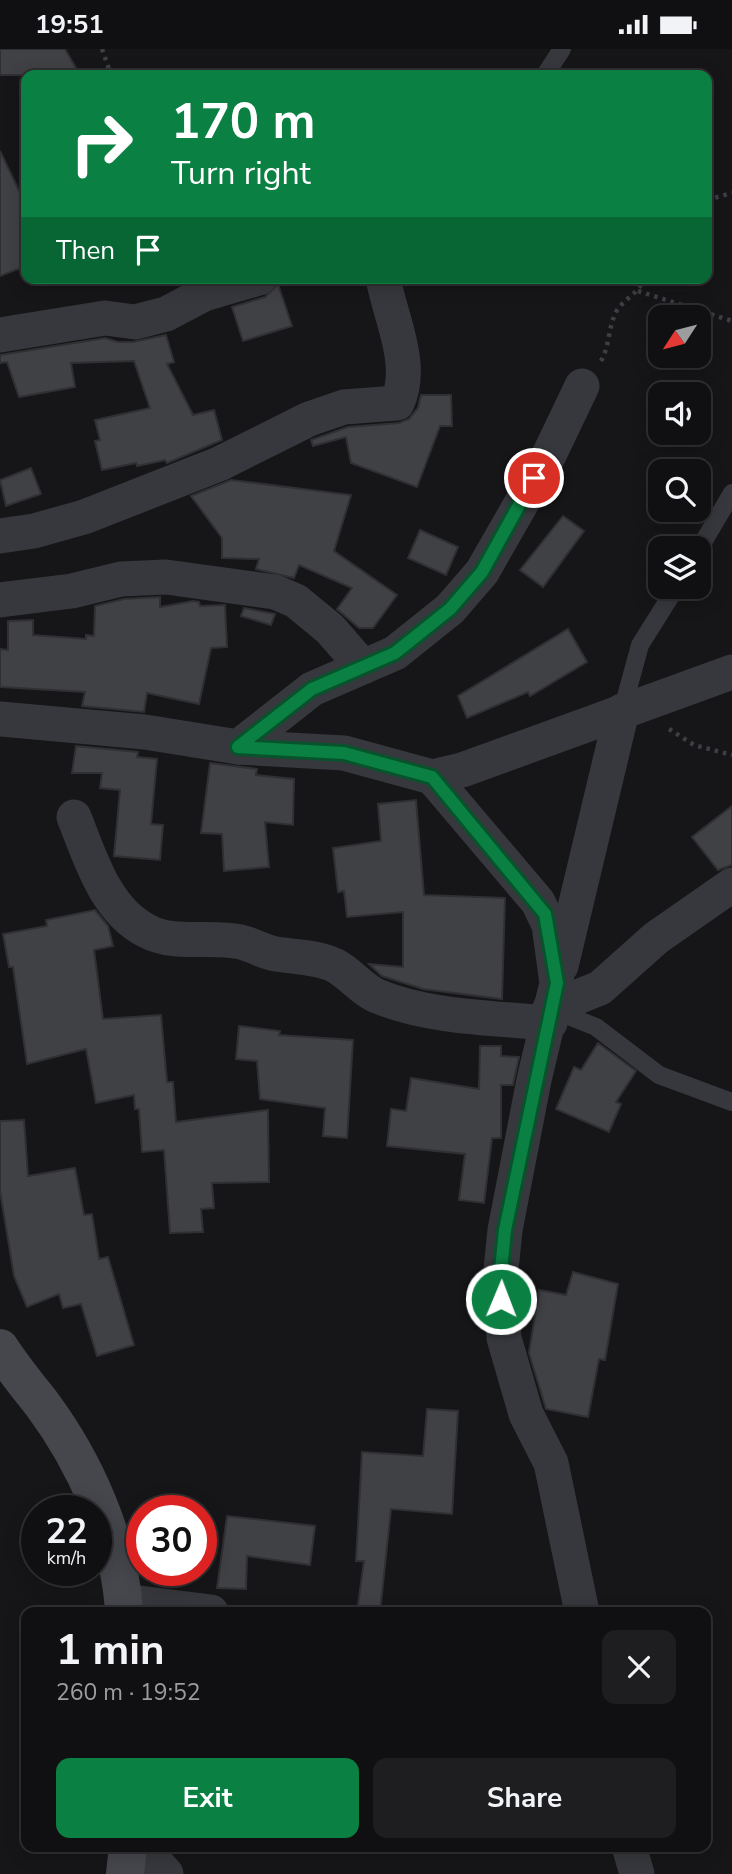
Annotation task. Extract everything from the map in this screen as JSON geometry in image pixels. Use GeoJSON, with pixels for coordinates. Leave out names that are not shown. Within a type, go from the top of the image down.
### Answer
{"type":"FeatureCollection","features":[{"type":"Feature","properties":{"kind":"street"},"geometry":{"type":"LineString","coordinates":[[0,335],[105,318],[135,322],[166,314],[204,294],[238,284]]}},
{"type":"Feature","properties":{"kind":"street"},"geometry":{"type":"LineString","coordinates":[[0,536],[34,531],[108,508],[219,464],[309,419],[344,407],[397,403],[403,390],[403,361],[384,284]]}},
{"type":"Feature","properties":{"kind":"street"},"geometry":{"type":"LineString","coordinates":[[238,747],[312,689],[406,647],[450,609],[482,572],[549,455],[582,386]]}},
{"type":"Feature","properties":{"kind":"street"},"geometry":{"type":"LineString","coordinates":[[0,600],[72,591],[121,579],[166,577],[275,592],[296,601],[330,629],[363,667]]}},
{"type":"Feature","properties":{"kind":"street"},"geometry":{"type":"LineString","coordinates":[[0,719],[145,732],[238,747],[344,753],[432,777],[462,770],[732,672]]}},
{"type":"Feature","properties":{"kind":"street"},"geometry":{"type":"LineString","coordinates":[[581,1607],[551,1463],[526,1414],[504,1338],[500,1280],[505,1230],[534,1080],[631,709]]}},
{"type":"Feature","properties":{"kind":"street"},"geometry":{"type":"LineString","coordinates":[[432,777],[538,902],[549,925],[552,1005]]}},
{"type":"Feature","properties":{"kind":"street"},"geometry":{"type":"LineString","coordinates":[[74,817],[102,885],[121,911],[147,932],[173,938],[212,937],[242,943],[273,954],[332,964],[376,995],[407,1005],[454,1014],[552,1005],[600,988],[656,938],[732,885]]}},
{"type":"Feature","properties":{"kind":"street"},"geometry":{"type":"LineString","coordinates":[[0,1348],[11,1380],[42,1404],[69,1447],[97,1504],[116,1557],[124,1606]]}},
{"type":"Feature","properties":{"kind":"street"},"geometry":{"type":"LineString","coordinates":[[125,1874],[127,1852]]}},
{"type":"Feature","properties":{"kind":"street"},"geometry":{"type":"LineString","coordinates":[[146,1852],[166,1874]]}},
{"type":"Feature","properties":{"kind":"street"},"geometry":{"type":"LineString","coordinates":[[631,1852],[637,1874]]}},
{"type":"Feature","properties":{"kind":"lane"},"geometry":{"type":"LineString","coordinates":[[548,70],[562,49]]}},
{"type":"Feature","properties":{"kind":"lane"},"geometry":{"type":"LineString","coordinates":[[707,536],[732,493]]}},
{"type":"Feature","properties":{"kind":"lane"},"geometry":{"type":"LineString","coordinates":[[631,709],[640,645],[669,599]]}},
{"type":"Feature","properties":{"kind":"lane"},"geometry":{"type":"LineString","coordinates":[[552,1005],[596,1027],[659,1075],[732,1103]]}},
{"type":"Feature","properties":{"kind":"path"},"geometry":{"type":"LineString","coordinates":[[102,49],[109,70]]}},
{"type":"Feature","properties":{"kind":"path"},"geometry":{"type":"LineString","coordinates":[[712,199],[732,193]]}},
{"type":"Feature","properties":{"kind":"path"},"geometry":{"type":"LineString","coordinates":[[582,386],[608,349],[617,311],[638,291],[641,284]]}},
{"type":"Feature","properties":{"kind":"path"},"geometry":{"type":"LineString","coordinates":[[638,291],[732,321]]}},
{"type":"Feature","properties":{"kind":"path"},"geometry":{"type":"LineString","coordinates":[[631,709],[694,745],[732,755]]}},
{"type":"Feature","properties":{"kind":"building"},"geometry":{"type":"Polygon","coordinates":[[[0,49],[65,49],[77,70],[21,70],[21,75],[0,75],[0,49]]]}},
{"type":"Feature","properties":{"kind":"building"},"geometry":{"type":"Polygon","coordinates":[[[0,151],[21,195],[21,268],[0,276],[0,151]]]}},
{"type":"Feature","properties":{"kind":"building"},"geometry":{"type":"Polygon","coordinates":[[[278,284],[292,326],[243,341],[232,307],[265,297],[278,284]]]}},
{"type":"Feature","properties":{"kind":"building"},"geometry":{"type":"Polygon","coordinates":[[[166,335],[174,362],[167,364],[193,415],[214,410],[222,440],[167,463],[165,460],[137,466],[136,463],[102,470],[95,441],[100,440],[95,420],[150,408],[134,361],[71,363],[75,387],[19,397],[7,362],[0,363],[0,355],[105,338],[118,342],[133,342],[166,335]]]}},
{"type":"Feature","properties":{"kind":"building"},"geometry":{"type":"Polygon","coordinates":[[[421,395],[451,395],[452,426],[440,426],[417,487],[351,463],[346,437],[313,446],[311,440],[348,427],[399,423],[409,419],[418,408],[421,395]]]}},
{"type":"Feature","properties":{"kind":"building"},"geometry":{"type":"Polygon","coordinates":[[[31,468],[41,494],[6,506],[0,480],[31,468]]]}},
{"type":"Feature","properties":{"kind":"building"},"geometry":{"type":"Polygon","coordinates":[[[231,480],[351,495],[334,551],[397,595],[373,628],[359,628],[337,609],[352,588],[299,565],[294,578],[256,569],[259,559],[222,558],[222,538],[191,496],[231,480]]]}},
{"type":"Feature","properties":{"kind":"building"},"geometry":{"type":"Polygon","coordinates":[[[563,516],[584,531],[543,587],[520,570],[563,516]]]}},
{"type":"Feature","properties":{"kind":"building"},"geometry":{"type":"Polygon","coordinates":[[[420,530],[458,547],[446,575],[408,558],[420,530]]]}},
{"type":"Feature","properties":{"kind":"building"},"geometry":{"type":"Polygon","coordinates":[[[160,597],[160,607],[193,601],[199,602],[200,606],[225,605],[227,647],[211,648],[199,704],[147,693],[144,712],[82,706],[85,692],[0,687],[0,649],[8,650],[8,621],[33,620],[33,635],[86,639],[86,635],[94,636],[95,606],[124,599],[160,597]]]}},
{"type":"Feature","properties":{"kind":"building"},"geometry":{"type":"Polygon","coordinates":[[[244,608],[275,614],[271,625],[241,616],[244,608]]]}},
{"type":"Feature","properties":{"kind":"building"},"geometry":{"type":"Polygon","coordinates":[[[568,629],[587,662],[530,696],[528,692],[467,718],[458,696],[568,629]]]}},
{"type":"Feature","properties":{"kind":"building"},"geometry":{"type":"Polygon","coordinates":[[[76,746],[138,752],[137,757],[157,759],[151,824],[163,825],[160,860],[114,856],[120,790],[100,788],[102,773],[72,773],[76,746]]]}},
{"type":"Feature","properties":{"kind":"building"},"geometry":{"type":"Polygon","coordinates":[[[210,763],[257,769],[256,775],[294,779],[293,825],[265,822],[269,867],[224,871],[222,834],[201,833],[210,763]]]}},
{"type":"Feature","properties":{"kind":"building"},"geometry":{"type":"Polygon","coordinates":[[[416,800],[424,895],[505,898],[502,999],[423,989],[382,976],[369,964],[403,967],[403,912],[347,917],[344,891],[338,892],[333,848],[381,841],[378,804],[416,800]]]}},
{"type":"Feature","properties":{"kind":"building"},"geometry":{"type":"Polygon","coordinates":[[[732,806],[732,865],[718,870],[692,837],[732,806]]]}},
{"type":"Feature","properties":{"kind":"building"},"geometry":{"type":"Polygon","coordinates":[[[95,910],[108,926],[113,946],[94,950],[103,1019],[161,1015],[167,1082],[173,1082],[176,1122],[268,1110],[269,1182],[212,1183],[214,1208],[201,1209],[203,1232],[170,1233],[164,1150],[142,1152],[139,1109],[135,1109],[134,1095],[96,1103],[86,1049],[27,1064],[13,967],[9,967],[3,934],[47,926],[46,920],[95,910]]]}},
{"type":"Feature","properties":{"kind":"building"},"geometry":{"type":"Polygon","coordinates":[[[239,1026],[280,1031],[279,1035],[353,1040],[347,1138],[323,1136],[325,1108],[260,1099],[257,1061],[236,1059],[239,1026]]]}},
{"type":"Feature","properties":{"kind":"building"},"geometry":{"type":"Polygon","coordinates":[[[598,1043],[636,1071],[616,1102],[621,1104],[609,1132],[556,1109],[574,1067],[581,1070],[598,1043]]]}},
{"type":"Feature","properties":{"kind":"building"},"geometry":{"type":"Polygon","coordinates":[[[480,1046],[501,1046],[501,1056],[519,1057],[513,1085],[501,1085],[501,1138],[492,1138],[484,1203],[459,1200],[465,1154],[387,1146],[391,1109],[406,1111],[411,1078],[479,1089],[480,1046]]]}},
{"type":"Feature","properties":{"kind":"building"},"geometry":{"type":"Polygon","coordinates":[[[24,1120],[28,1176],[75,1168],[84,1215],[92,1214],[99,1259],[108,1257],[134,1345],[97,1356],[81,1304],[63,1308],[59,1294],[27,1307],[14,1276],[0,1191],[0,1121],[24,1120]]]}},
{"type":"Feature","properties":{"kind":"building"},"geometry":{"type":"Polygon","coordinates":[[[573,1272],[618,1284],[605,1360],[599,1359],[588,1417],[546,1409],[529,1353],[539,1290],[566,1295],[573,1272]]]}},
{"type":"Feature","properties":{"kind":"building"},"geometry":{"type":"Polygon","coordinates":[[[427,1409],[458,1411],[452,1514],[391,1509],[381,1607],[358,1607],[364,1561],[356,1561],[362,1452],[423,1456],[427,1409]]]}},
{"type":"Feature","properties":{"kind":"building"},"geometry":{"type":"Polygon","coordinates":[[[227,1516],[315,1526],[310,1565],[247,1556],[246,1589],[217,1588],[227,1516]]]}},
{"type":"Feature","properties":{"kind":"route"},"geometry":{"type":"LineString","coordinates":[[501,1299],[505,1230],[534,1080],[550,1023],[550,1008],[557,983],[545,914],[538,902],[518,882],[432,777],[344,753],[238,747],[312,689],[406,647],[450,609],[482,572],[534,478]]}}]}
